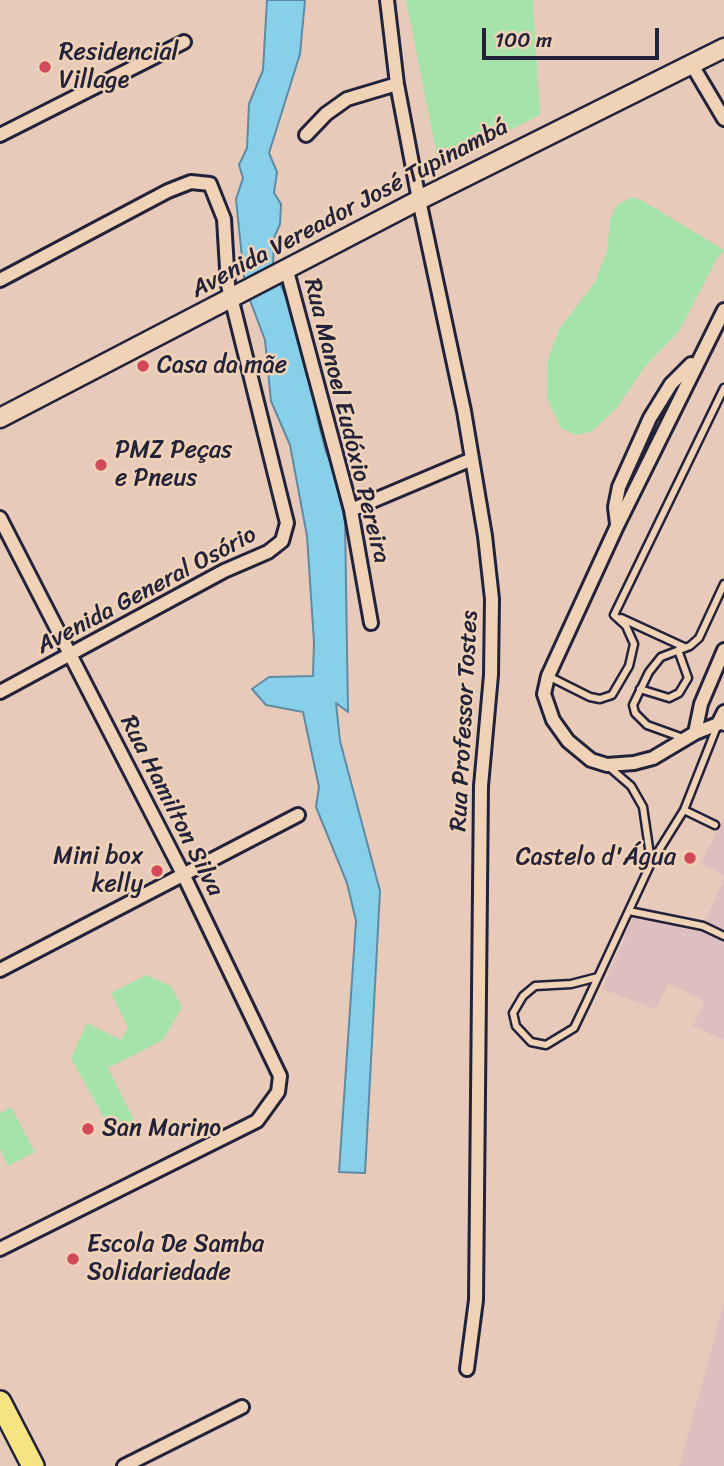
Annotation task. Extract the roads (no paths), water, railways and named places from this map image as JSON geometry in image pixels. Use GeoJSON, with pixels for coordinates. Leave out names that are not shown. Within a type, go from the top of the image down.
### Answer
{"type":"FeatureCollection","features":[{"type":"Feature","properties":{"kind":"main road"},"geometry":{"type":"LineString","coordinates":[[0,1402],[33,1466]]}},
{"type":"Feature","properties":{"kind":"street","name":"Rua Professor Tostes"},"geometry":{"type":"LineString","coordinates":[[387,0],[397,84],[419,200],[454,357],[472,458],[485,536],[494,635],[481,786],[476,1300],[467,1369]]}},
{"type":"Feature","properties":{"kind":"street"},"geometry":{"type":"LineString","coordinates":[[0,135],[184,42]]}},
{"type":"Feature","properties":{"kind":"street","name":"Avenida Vereador José Tupinambá"},"geometry":{"type":"LineString","coordinates":[[0,418],[419,200],[724,48]]}},
{"type":"Feature","properties":{"kind":"street"},"geometry":{"type":"LineString","coordinates":[[692,65],[724,119]]}},
{"type":"Feature","properties":{"kind":"street"},"geometry":{"type":"LineString","coordinates":[[306,135],[326,114],[347,99],[397,84]]}},
{"type":"Feature","properties":{"kind":"street"},"geometry":{"type":"LineString","coordinates":[[0,280],[156,198],[187,183],[204,181],[210,184],[224,219],[228,285],[237,297]]}},
{"type":"Feature","properties":{"kind":"street","name":"Rua Manoel Eudóxio Pereira"},"geometry":{"type":"LineString","coordinates":[[284,272],[351,510],[371,623]]}},
{"type":"Feature","properties":{"kind":"street","name":"Avenida General Osório"},"geometry":{"type":"LineString","coordinates":[[0,692],[224,571],[276,547],[282,541],[287,523],[237,297]]}},
{"type":"Feature","properties":{"kind":"street"},"geometry":{"type":"LineString","coordinates":[[722,721],[653,758],[607,765],[580,752],[560,731],[545,705],[548,676],[617,526],[724,310]]}},
{"type":"Feature","properties":{"kind":"street"},"geometry":{"type":"LineString","coordinates":[[351,510],[472,458]]}},
{"type":"Feature","properties":{"kind":"street","name":"Rua Hamilton Silva"},"geometry":{"type":"LineString","coordinates":[[0,518],[184,876],[279,1069],[278,1092],[263,1116],[228,1138],[0,1249]]}},
{"type":"Feature","properties":{"kind":"street"},"geometry":{"type":"LineString","coordinates":[[690,736],[724,650]]}},
{"type":"Feature","properties":{"kind":"street"},"geometry":{"type":"LineString","coordinates":[[0,970],[298,815]]}},
{"type":"Feature","properties":{"kind":"street"},"geometry":{"type":"LineString","coordinates":[[124,1466],[242,1407]]}},
{"type":"Feature","properties":{"kind":"lane"},"geometry":{"type":"LineString","coordinates":[[614,615],[724,388]]}},
{"type":"Feature","properties":{"kind":"lane"},"geometry":{"type":"LineString","coordinates":[[690,736],[647,725],[635,713],[633,705],[661,657],[686,648],[699,638],[724,584]]}},
{"type":"Feature","properties":{"kind":"lane"},"geometry":{"type":"LineString","coordinates":[[614,615],[686,648]]}},
{"type":"Feature","properties":{"kind":"lane"},"geometry":{"type":"LineString","coordinates":[[548,676],[590,697],[600,699],[612,695],[629,666],[634,644],[626,626],[614,615]]}},
{"type":"Feature","properties":{"kind":"lane"},"geometry":{"type":"LineString","coordinates":[[640,689],[669,698],[679,694],[688,678],[678,650]]}},
{"type":"Feature","properties":{"kind":"lane"},"geometry":{"type":"LineString","coordinates":[[598,976],[571,984],[535,986],[523,996],[513,1013],[516,1026],[531,1042],[546,1045],[562,1038],[574,1028],[651,863],[684,810],[722,721]]}},
{"type":"Feature","properties":{"kind":"lane"},"geometry":{"type":"LineString","coordinates":[[607,765],[631,786],[643,807],[651,863]]}},
{"type":"Feature","properties":{"kind":"lane"},"geometry":{"type":"LineString","coordinates":[[684,810],[715,825]]}},
{"type":"Feature","properties":{"kind":"lane"},"geometry":{"type":"LineString","coordinates":[[629,911],[703,926],[724,936]]}},
{"type":"Feature","properties":{"kind":"water"},"geometry":{"type":"Polygon","coordinates":[[[267,0],[305,0],[300,54],[269,153],[277,172],[274,193],[281,204],[280,224],[274,238],[273,269],[297,319],[319,425],[334,469],[345,521],[348,712],[336,703],[340,741],[380,891],[365,1173],[339,1172],[356,921],[347,883],[316,807],[319,787],[303,712],[266,705],[252,689],[269,677],[313,676],[314,642],[307,536],[290,445],[271,401],[265,340],[245,287],[236,199],[243,178],[239,165],[247,148],[249,104],[263,70],[267,0]]]}},
{"type":"Feature","properties":{"kind":"place","name":"Residencial Village"},"geometry":{"type":"Point","coordinates":[45,67]}},
{"type":"Feature","properties":{"kind":"place","name":"Casa da mãe"},"geometry":{"type":"Point","coordinates":[143,366]}},
{"type":"Feature","properties":{"kind":"place","name":"PMZ Peças e Pneus"},"geometry":{"type":"Point","coordinates":[101,465]}},
{"type":"Feature","properties":{"kind":"place","name":"Castelo d'Água"},"geometry":{"type":"Point","coordinates":[690,858]}},
{"type":"Feature","properties":{"kind":"place","name":"Mini box kelly"},"geometry":{"type":"Point","coordinates":[157,871]}},
{"type":"Feature","properties":{"kind":"place","name":"San Marino"},"geometry":{"type":"Point","coordinates":[88,1129]}},
{"type":"Feature","properties":{"kind":"place","name":"Escola De Samba Solidariedade"},"geometry":{"type":"Point","coordinates":[73,1259]}}]}
